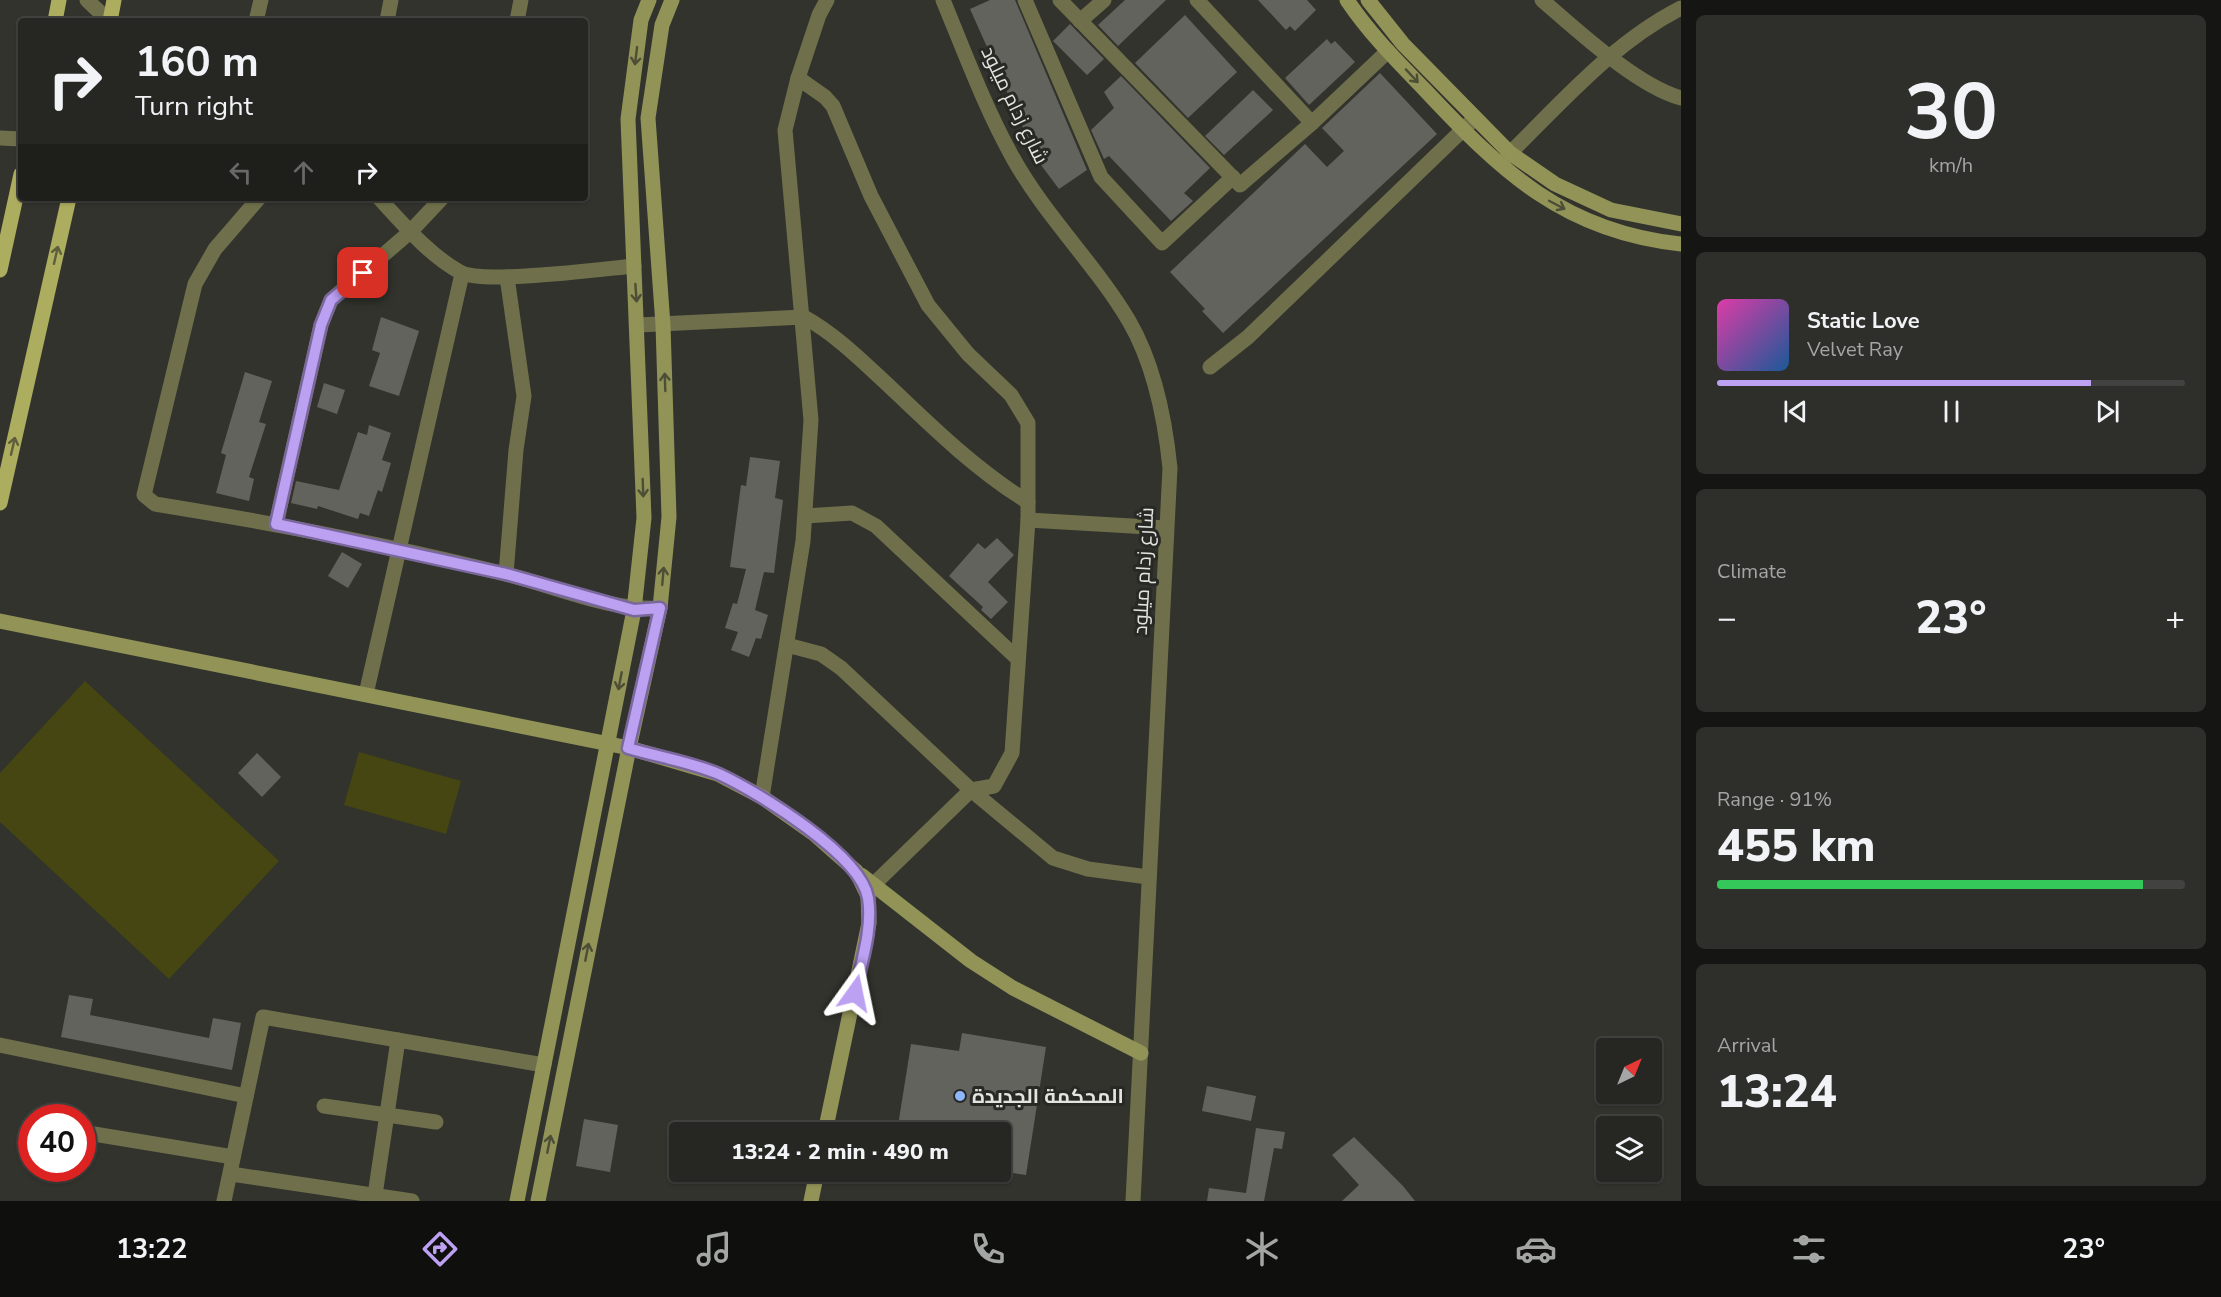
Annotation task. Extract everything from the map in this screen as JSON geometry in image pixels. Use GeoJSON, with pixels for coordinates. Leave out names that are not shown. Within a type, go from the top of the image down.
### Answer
{"type":"FeatureCollection","features":[{"type":"Feature","properties":{"kind":"main road"},"geometry":{"type":"LineString","coordinates":[[56,18],[59,0]]}},
{"type":"Feature","properties":{"kind":"main road"},"geometry":{"type":"LineString","coordinates":[[110,18],[114,0]]}},
{"type":"Feature","properties":{"kind":"main road"},"geometry":{"type":"LineString","coordinates":[[517,1201],[634,610],[644,518],[628,119],[641,20],[649,0]]}},
{"type":"Feature","properties":{"kind":"main road"},"geometry":{"type":"LineString","coordinates":[[538,1201],[628,748],[660,608],[669,517],[663,325],[648,118],[662,25],[672,0]]}},
{"type":"Feature","properties":{"kind":"main road"},"geometry":{"type":"LineString","coordinates":[[1347,0],[1388,51],[1500,167],[1546,200],[1593,225],[1681,244]]}},
{"type":"Feature","properties":{"kind":"main road"},"geometry":{"type":"LineString","coordinates":[[1368,0],[1403,44],[1510,153],[1555,184],[1611,210],[1681,224]]}},
{"type":"Feature","properties":{"kind":"main road"},"geometry":{"type":"LineString","coordinates":[[0,270],[18,188]]}},
{"type":"Feature","properties":{"kind":"main road"},"geometry":{"type":"LineString","coordinates":[[0,502],[68,201]]}},
{"type":"Feature","properties":{"kind":"main road"},"geometry":{"type":"LineString","coordinates":[[0,621],[628,748],[718,774],[762,797],[813,833],[873,886],[971,961],[1013,988],[1141,1053]]}},
{"type":"Feature","properties":{"kind":"main road"},"geometry":{"type":"LineString","coordinates":[[827,1122],[870,923],[868,896],[856,871]]}},
{"type":"Feature","properties":{"kind":"main road"},"geometry":{"type":"LineString","coordinates":[[811,1201],[815,1182]]}},
{"type":"Feature","properties":{"kind":"street"},"geometry":{"type":"LineString","coordinates":[[87,0],[106,18]]}},
{"type":"Feature","properties":{"kind":"street"},"geometry":{"type":"LineString","coordinates":[[257,18],[261,0]]}},
{"type":"Feature","properties":{"kind":"street"},"geometry":{"type":"LineString","coordinates":[[388,18],[391,0]]}},
{"type":"Feature","properties":{"kind":"street"},"geometry":{"type":"LineString","coordinates":[[518,18],[521,0]]}},
{"type":"Feature","properties":{"kind":"street"},"geometry":{"type":"LineString","coordinates":[[762,797],[805,516],[811,420],[804,317],[785,130],[798,78],[819,15],[827,0]]}},
{"type":"Feature","properties":{"kind":"street","name":"شارع زدام ميلود"},"geometry":{"type":"LineString","coordinates":[[944,0],[983,95],[1013,158],[1048,211],[1117,302],[1137,338],[1167,432],[1170,468],[1133,1201]]}},
{"type":"Feature","properties":{"kind":"street"},"geometry":{"type":"LineString","coordinates":[[1025,0],[1101,177],[1162,243],[1233,177]]}},
{"type":"Feature","properties":{"kind":"street"},"geometry":{"type":"LineString","coordinates":[[1060,0],[1240,185],[1312,123],[1388,51]]}},
{"type":"Feature","properties":{"kind":"street"},"geometry":{"type":"LineString","coordinates":[[1080,21],[1104,0]]}},
{"type":"Feature","properties":{"kind":"street"},"geometry":{"type":"LineString","coordinates":[[1197,0],[1312,123]]}},
{"type":"Feature","properties":{"kind":"street"},"geometry":{"type":"LineString","coordinates":[[1542,0],[1611,56],[1660,90],[1681,98]]}},
{"type":"Feature","properties":{"kind":"street"},"geometry":{"type":"LineString","coordinates":[[1500,167],[1510,153],[1611,56],[1648,27],[1681,8]]}},
{"type":"Feature","properties":{"kind":"street"},"geometry":{"type":"LineString","coordinates":[[798,78],[825,97],[833,106],[871,196],[928,304],[968,354],[1011,395],[1028,423],[1028,520],[1012,753],[994,786],[971,790],[873,886]]}},
{"type":"Feature","properties":{"kind":"street"},"geometry":{"type":"LineString","coordinates":[[1209,367],[1248,337],[1475,118]]}},
{"type":"Feature","properties":{"kind":"street"},"geometry":{"type":"LineString","coordinates":[[0,138],[18,139]]}},
{"type":"Feature","properties":{"kind":"street"},"geometry":{"type":"LineString","coordinates":[[256,201],[215,249],[195,284],[144,495],[155,504],[276,524],[506,574],[634,610],[660,608]]}},
{"type":"Feature","properties":{"kind":"street"},"geometry":{"type":"LineString","coordinates":[[382,201],[410,232],[462,274],[507,277],[633,266]]}},
{"type":"Feature","properties":{"kind":"street"},"geometry":{"type":"LineString","coordinates":[[276,524],[321,325],[331,300],[410,232],[439,201]]}},
{"type":"Feature","properties":{"kind":"street"},"geometry":{"type":"LineString","coordinates":[[366,694],[397,550],[462,274]]}},
{"type":"Feature","properties":{"kind":"street"},"geometry":{"type":"LineString","coordinates":[[506,574],[516,450],[524,396],[507,277]]}},
{"type":"Feature","properties":{"kind":"street"},"geometry":{"type":"LineString","coordinates":[[638,325],[804,317],[827,332],[869,366],[999,484],[1028,502]]}},
{"type":"Feature","properties":{"kind":"street"},"geometry":{"type":"LineString","coordinates":[[805,516],[852,513],[876,526],[1018,659]]}},
{"type":"Feature","properties":{"kind":"street"},"geometry":{"type":"LineString","coordinates":[[1028,520],[1166,528]]}},
{"type":"Feature","properties":{"kind":"street"},"geometry":{"type":"LineString","coordinates":[[787,645],[821,654],[841,668],[971,790],[1053,858],[1088,869],[1148,877]]}},
{"type":"Feature","properties":{"kind":"street"},"geometry":{"type":"LineString","coordinates":[[224,1201],[263,1017],[544,1065]]}},
{"type":"Feature","properties":{"kind":"street"},"geometry":{"type":"LineString","coordinates":[[375,1195],[398,1040]]}},
{"type":"Feature","properties":{"kind":"street"},"geometry":{"type":"LineString","coordinates":[[0,1045],[246,1096]]}},
{"type":"Feature","properties":{"kind":"street"},"geometry":{"type":"LineString","coordinates":[[324,1106],[387,1117],[436,1122]]}},
{"type":"Feature","properties":{"kind":"street"},"geometry":{"type":"LineString","coordinates":[[96,1133],[233,1157]]}},
{"type":"Feature","properties":{"kind":"street"},"geometry":{"type":"LineString","coordinates":[[231,1174],[412,1201]]}},
{"type":"Feature","properties":{"kind":"shaded area"},"geometry":{"type":"Polygon","coordinates":[[[85,681],[279,861],[169,979],[0,822],[0,773],[85,681]]]}},
{"type":"Feature","properties":{"kind":"shaded area"},"geometry":{"type":"Polygon","coordinates":[[[359,752],[461,781],[446,834],[344,805],[359,752]]]}},
{"type":"Feature","properties":{"kind":"building"},"geometry":{"type":"Polygon","coordinates":[[[990,0],[1015,0],[1087,170],[1059,189],[1038,161],[970,9],[990,0]]]}},
{"type":"Feature","properties":{"kind":"building"},"geometry":{"type":"Polygon","coordinates":[[[1125,0],[1166,0],[1118,46],[1098,25],[1125,0]]]}},
{"type":"Feature","properties":{"kind":"building"},"geometry":{"type":"Polygon","coordinates":[[[1258,0],[1307,0],[1316,10],[1295,31],[1290,26],[1286,30],[1258,0]]]}},
{"type":"Feature","properties":{"kind":"building"},"geometry":{"type":"Polygon","coordinates":[[[1185,15],[1237,72],[1188,118],[1135,63],[1185,15]]]}},
{"type":"Feature","properties":{"kind":"building"},"geometry":{"type":"Polygon","coordinates":[[[1070,24],[1104,59],[1087,75],[1053,41],[1070,24]]]}},
{"type":"Feature","properties":{"kind":"building"},"geometry":{"type":"Polygon","coordinates":[[[1327,39],[1331,44],[1335,41],[1355,62],[1309,105],[1285,78],[1327,39]]]}},
{"type":"Feature","properties":{"kind":"building"},"geometry":{"type":"Polygon","coordinates":[[[1380,73],[1437,134],[1223,333],[1202,311],[1205,309],[1170,272],[1305,144],[1327,167],[1344,151],[1322,128],[1380,73]]]}},
{"type":"Feature","properties":{"kind":"building"},"geometry":{"type":"Polygon","coordinates":[[[1121,76],[1210,168],[1184,193],[1193,201],[1171,221],[1109,156],[1104,159],[1091,130],[1114,108],[1104,92],[1121,76]]]}},
{"type":"Feature","properties":{"kind":"building"},"geometry":{"type":"Polygon","coordinates":[[[1253,90],[1273,110],[1224,155],[1205,136],[1253,90]]]}},
{"type":"Feature","properties":{"kind":"building"},"geometry":{"type":"Polygon","coordinates":[[[381,317],[419,331],[399,396],[369,386],[380,353],[372,350],[381,317]]]}},
{"type":"Feature","properties":{"kind":"building"},"geometry":{"type":"Polygon","coordinates":[[[245,372],[272,381],[259,422],[266,424],[249,477],[254,479],[249,501],[216,493],[226,455],[221,453],[245,372]]]}},
{"type":"Feature","properties":{"kind":"building"},"geometry":{"type":"Polygon","coordinates":[[[324,383],[345,390],[337,414],[317,407],[324,383]]]}},
{"type":"Feature","properties":{"kind":"building"},"geometry":{"type":"Polygon","coordinates":[[[369,425],[391,433],[382,460],[391,463],[382,492],[378,490],[369,516],[360,513],[358,519],[318,506],[317,509],[291,503],[296,481],[339,490],[358,432],[367,435],[369,425]]]}},
{"type":"Feature","properties":{"kind":"building"},"geometry":{"type":"Polygon","coordinates":[[[750,457],[780,461],[775,498],[783,500],[774,573],[764,572],[755,610],[768,615],[761,639],[756,638],[749,657],[731,650],[738,632],[725,628],[733,603],[737,604],[746,569],[730,567],[741,485],[746,486],[750,457]]]}},
{"type":"Feature","properties":{"kind":"building"},"geometry":{"type":"Polygon","coordinates":[[[997,538],[1014,555],[988,582],[1008,602],[991,619],[981,610],[983,607],[949,576],[978,543],[985,549],[997,538]]]}},
{"type":"Feature","properties":{"kind":"building"},"geometry":{"type":"Polygon","coordinates":[[[342,552],[362,564],[348,588],[328,576],[342,552]]]}},
{"type":"Feature","properties":{"kind":"building"},"geometry":{"type":"Polygon","coordinates":[[[257,753],[281,777],[262,797],[238,773],[257,753]]]}},
{"type":"Feature","properties":{"kind":"building"},"geometry":{"type":"Polygon","coordinates":[[[69,995],[93,999],[90,1015],[209,1038],[213,1018],[241,1023],[232,1070],[61,1037],[69,995]]]}},
{"type":"Feature","properties":{"kind":"building"},"geometry":{"type":"Polygon","coordinates":[[[962,1033],[1046,1047],[1026,1175],[1011,1173],[1011,1122],[899,1122],[911,1044],[959,1051],[962,1033]]]}},
{"type":"Feature","properties":{"kind":"building"},"geometry":{"type":"Polygon","coordinates":[[[1207,1086],[1256,1096],[1251,1121],[1202,1111],[1207,1086]]]}},
{"type":"Feature","properties":{"kind":"building"},"geometry":{"type":"Polygon","coordinates":[[[584,1119],[618,1125],[610,1172],[576,1166],[584,1119]]]}},
{"type":"Feature","properties":{"kind":"building"},"geometry":{"type":"Polygon","coordinates":[[[1256,1128],[1285,1132],[1282,1149],[1274,1148],[1264,1201],[1207,1201],[1209,1188],[1246,1193],[1256,1128]]]}},
{"type":"Feature","properties":{"kind":"building"},"geometry":{"type":"Polygon","coordinates":[[[1354,1137],[1415,1201],[1342,1201],[1359,1185],[1332,1155],[1354,1137]]]}},
{"type":"Feature","properties":{"kind":"place","name":"المحكمة الجديدة"},"geometry":{"type":"Point","coordinates":[960,1096]}},
{"type":"Feature","properties":{"kind":"route"},"geometry":{"type":"LineString","coordinates":[[363,273],[331,300],[321,325],[276,524],[506,574],[634,610],[660,608],[628,748],[718,774],[762,797],[813,833],[856,871],[868,896],[870,923],[855,993]]}}]}
